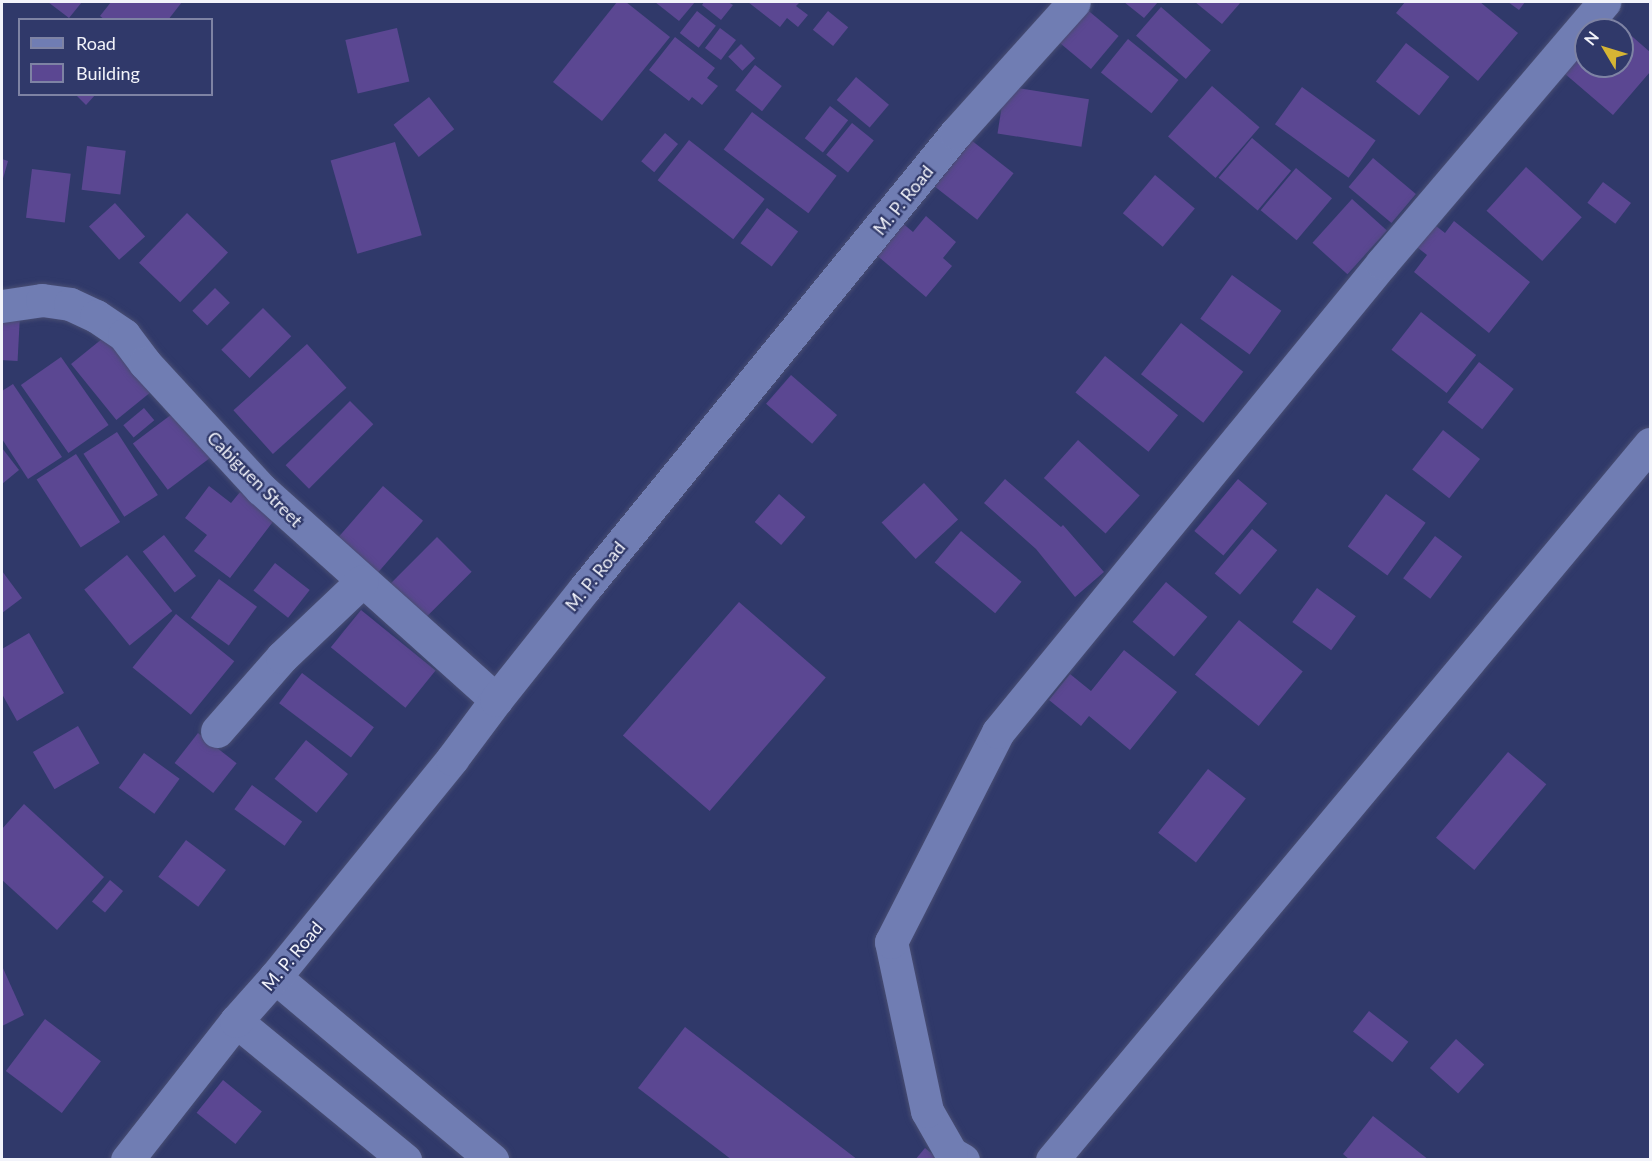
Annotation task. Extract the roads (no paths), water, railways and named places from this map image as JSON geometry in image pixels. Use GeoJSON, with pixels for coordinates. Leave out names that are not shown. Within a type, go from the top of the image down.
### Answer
{"type":"FeatureCollection","features":[{"type":"Feature","properties":{"kind":"street","name":"M. P. Road"},"geometry":{"type":"LineString","coordinates":[[127,1160],[236,1021],[275,977],[452,759],[496,700],[956,134],[1074,2]]}},
{"type":"Feature","properties":{"kind":"street"},"geometry":{"type":"LineString","coordinates":[[963,1160],[951,1153],[927,1111],[891,942],[998,732],[1382,264],[1604,2]]}},
{"type":"Feature","properties":{"kind":"street","name":"Cabiguen Street"},"geometry":{"type":"LineString","coordinates":[[2,306],[42,300],[70,304],[96,316],[124,335],[145,363],[261,489],[496,700]]}},
{"type":"Feature","properties":{"kind":"street"},"geometry":{"type":"LineString","coordinates":[[1052,1160],[1650,444]]}},
{"type":"Feature","properties":{"kind":"street"},"geometry":{"type":"LineString","coordinates":[[217,731],[282,657],[362,581]]}},
{"type":"Feature","properties":{"kind":"street"},"geometry":{"type":"LineString","coordinates":[[275,977],[492,1160]]}},
{"type":"Feature","properties":{"kind":"street"},"geometry":{"type":"LineString","coordinates":[[236,1021],[405,1160]]}}]}
